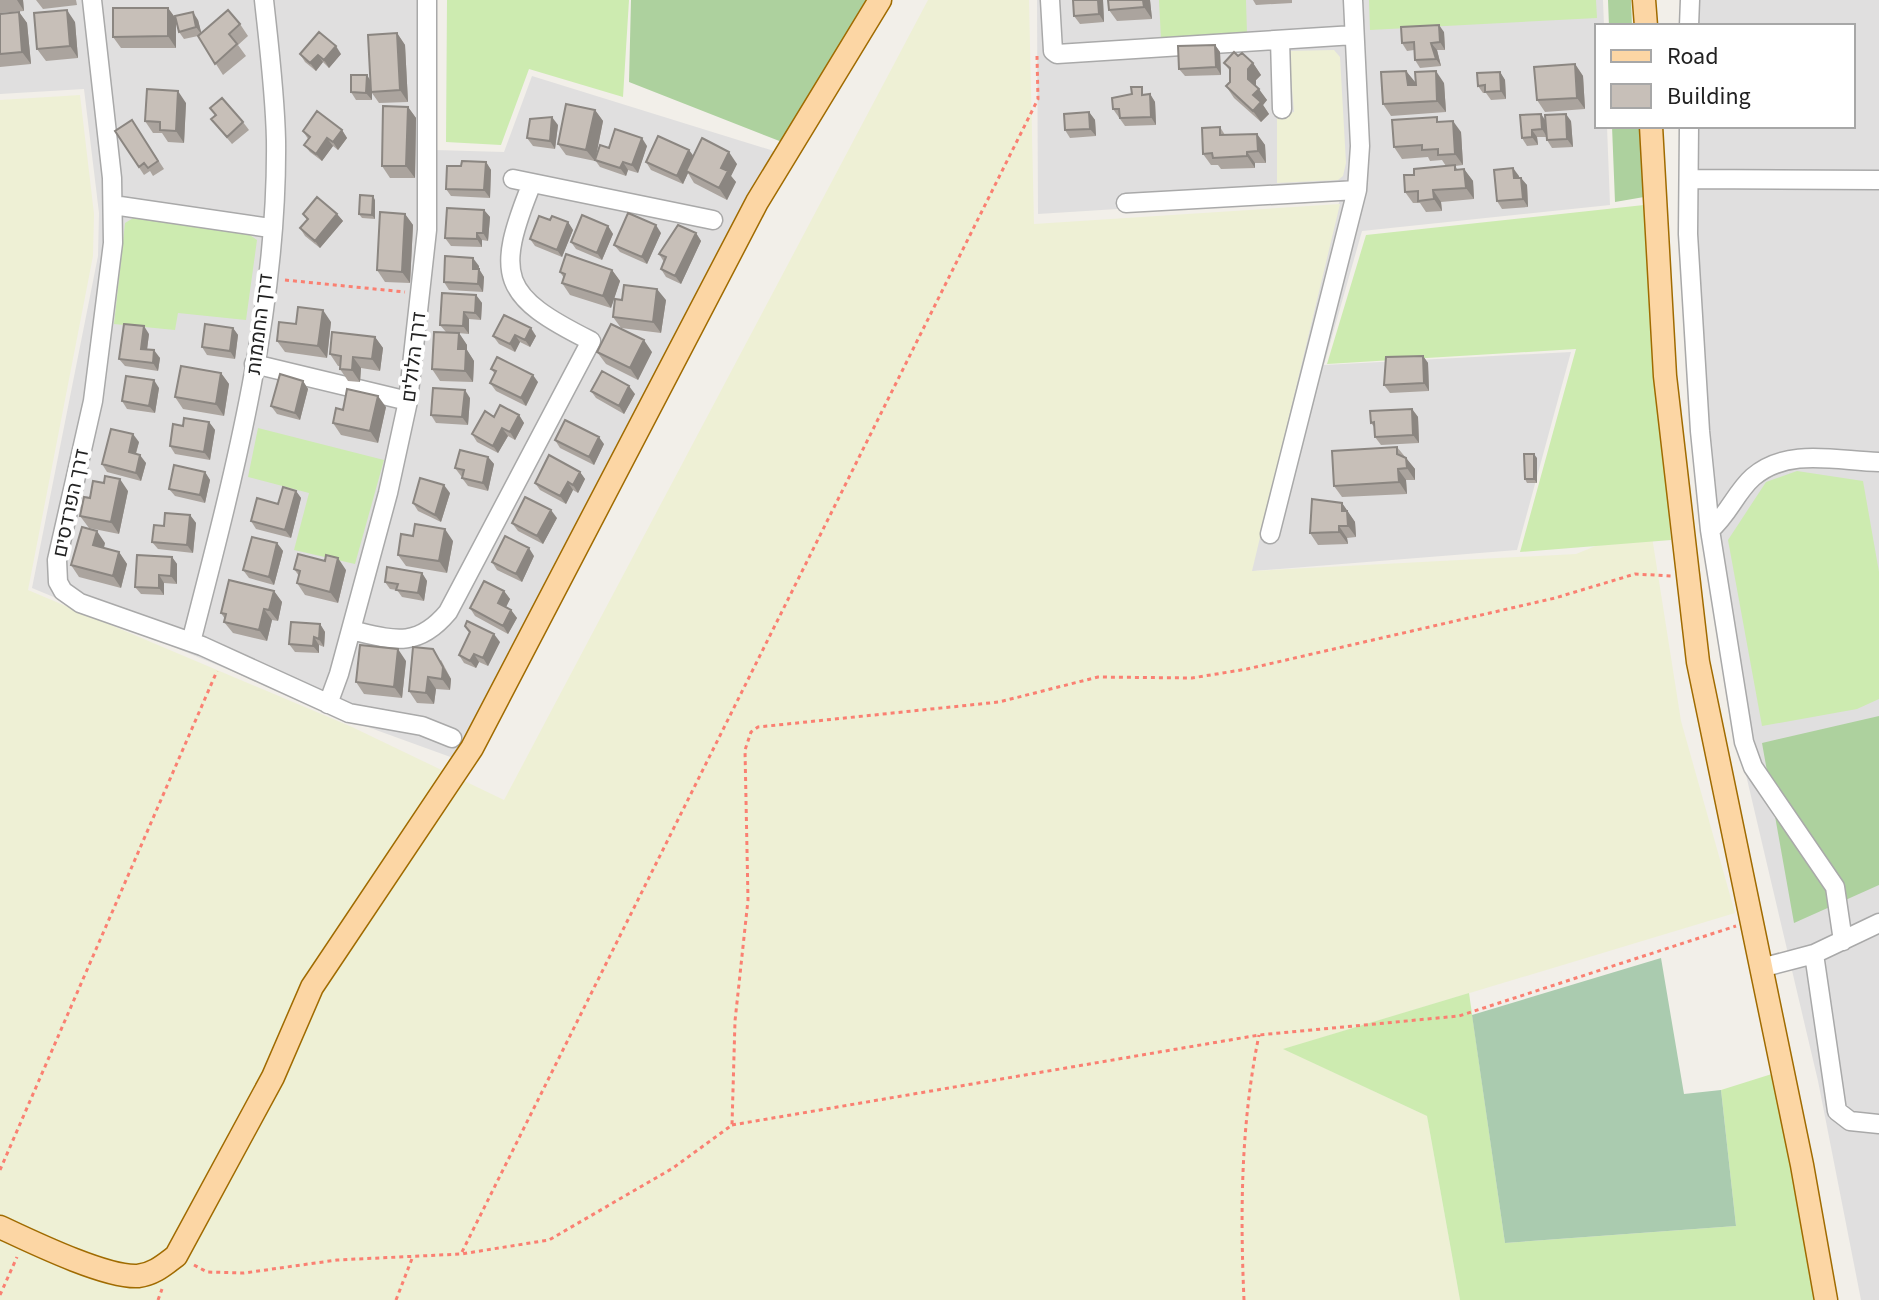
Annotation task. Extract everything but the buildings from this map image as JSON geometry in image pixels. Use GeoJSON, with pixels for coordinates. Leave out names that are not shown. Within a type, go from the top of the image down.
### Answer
{"type":"FeatureCollection","features":[{"type":"Feature","properties":{"kind":"main road"},"geometry":{"type":"LineString","coordinates":[[0,1227],[114,1272],[136,1276],[156,1272],[176,1256],[273,1077],[312,987],[472,748],[757,202],[880,0]]}},
{"type":"Feature","properties":{"kind":"main road"},"geometry":{"type":"LineString","coordinates":[[1644,0],[1646,24]]}},
{"type":"Feature","properties":{"kind":"main road"},"geometry":{"type":"LineString","coordinates":[[1651,128],[1665,376],[1698,662],[1826,1300]]}},
{"type":"Feature","properties":{"kind":"street","name":"דרך הפרדסים"},"geometry":{"type":"LineString","coordinates":[[92,0],[113,205],[113,243],[100,361],[56,572],[63,591],[80,603],[224,655],[362,717],[422,726],[452,738]]}},
{"type":"Feature","properties":{"kind":"street","name":"דרך החממות"},"geometry":{"type":"LineString","coordinates":[[191,642],[242,441],[265,278],[276,141],[264,0]]}},
{"type":"Feature","properties":{"kind":"street","name":"דרך הלולים"},"geometry":{"type":"LineString","coordinates":[[328,704],[351,630],[408,401],[420,294],[428,172],[427,0]]}},
{"type":"Feature","properties":{"kind":"street"},"geometry":{"type":"LineString","coordinates":[[1050,0],[1053,51],[1057,54],[1354,35]]}},
{"type":"Feature","properties":{"kind":"street"},"geometry":{"type":"LineString","coordinates":[[1270,534],[1357,190],[1360,154],[1353,0]]}},
{"type":"Feature","properties":{"kind":"street"},"geometry":{"type":"LineString","coordinates":[[1689,24],[1690,0]]}},
{"type":"Feature","properties":{"kind":"street"},"geometry":{"type":"LineString","coordinates":[[1280,40],[1282,109]]}},
{"type":"Feature","properties":{"kind":"street"},"geometry":{"type":"LineString","coordinates":[[1689,128],[1688,234],[1710,530],[1744,742],[1753,767],[1835,887],[1843,941]]}},
{"type":"Feature","properties":{"kind":"street"},"geometry":{"type":"LineString","coordinates":[[513,179],[713,220]]}},
{"type":"Feature","properties":{"kind":"street"},"geometry":{"type":"LineString","coordinates":[[1689,179],[1879,180]]}},
{"type":"Feature","properties":{"kind":"street"},"geometry":{"type":"LineString","coordinates":[[351,630],[406,640],[428,633],[448,612],[591,341],[531,308],[514,281],[514,234],[532,183]]}},
{"type":"Feature","properties":{"kind":"street"},"geometry":{"type":"LineString","coordinates":[[1126,203],[1357,190]]}},
{"type":"Feature","properties":{"kind":"street"},"geometry":{"type":"LineString","coordinates":[[113,205],[270,228]]}},
{"type":"Feature","properties":{"kind":"street"},"geometry":{"type":"LineString","coordinates":[[254,364],[408,401]]}},
{"type":"Feature","properties":{"kind":"street"},"geometry":{"type":"LineString","coordinates":[[1710,530],[1752,478],[1776,462],[1799,457],[1879,462]]}},
{"type":"Feature","properties":{"kind":"street"},"geometry":{"type":"LineString","coordinates":[[1761,968],[1814,954],[1879,923]]}},
{"type":"Feature","properties":{"kind":"street"},"geometry":{"type":"LineString","coordinates":[[1814,954],[1837,1111],[1850,1121],[1879,1124]]}},
{"type":"Feature","properties":{"kind":"path"},"geometry":{"type":"LineString","coordinates":[[461,1254],[1038,99],[1036,42]]}},
{"type":"Feature","properties":{"kind":"path"},"geometry":{"type":"LineString","coordinates":[[265,278],[420,294]]}},
{"type":"Feature","properties":{"kind":"path"},"geometry":{"type":"LineString","coordinates":[[732,1125],[735,1021],[748,900],[745,750],[751,732],[758,727],[999,702],[1098,677],[1192,678],[1247,669],[1555,598],[1635,574],[1686,577]]}},
{"type":"Feature","properties":{"kind":"path"},"geometry":{"type":"LineString","coordinates":[[0,1170],[224,655]]}},
{"type":"Feature","properties":{"kind":"path"},"geometry":{"type":"LineString","coordinates":[[176,1256],[207,1272],[232,1273],[461,1254],[549,1240],[673,1168],[732,1125],[1259,1035],[1459,1016],[1751,921]]}},
{"type":"Feature","properties":{"kind":"path"},"geometry":{"type":"LineString","coordinates":[[1244,1300],[1242,1164],[1250,1078],[1259,1035]]}},
{"type":"Feature","properties":{"kind":"path"},"geometry":{"type":"LineString","coordinates":[[0,1295],[25,1239]]}},
{"type":"Feature","properties":{"kind":"path"},"geometry":{"type":"LineString","coordinates":[[396,1300],[413,1256]]}},
{"type":"Feature","properties":{"kind":"shaded area"},"geometry":{"type":"Polygon","coordinates":[[[0,0],[437,0],[435,150],[504,152],[532,76],[774,151],[456,759],[354,722],[32,588],[98,256],[99,213],[84,89],[0,94],[0,0]]]}},
{"type":"Feature","properties":{"kind":"shaded area"},"geometry":{"type":"Polygon","coordinates":[[[1037,0],[1603,0],[1604,24],[1595,24],[1595,128],[1607,128],[1610,205],[1362,231],[1324,365],[1571,352],[1517,550],[1242,572],[1341,195],[1038,214],[1037,0]]]}},
{"type":"Feature","properties":{"kind":"shaded area"},"geometry":{"type":"Polygon","coordinates":[[[1683,0],[1879,0],[1879,1300],[1861,1300],[1818,1081],[1731,711],[1682,128],[1855,128],[1855,24],[1682,24],[1683,0]]]}},
{"type":"Feature","properties":{"kind":"green space"},"geometry":{"type":"Polygon","coordinates":[[[447,0],[629,0],[623,97],[529,69],[501,145],[446,142],[447,0]]]}},
{"type":"Feature","properties":{"kind":"green space"},"geometry":{"type":"Polygon","coordinates":[[[631,0],[866,0],[782,142],[629,82],[631,0]]]}},
{"type":"Feature","properties":{"kind":"green space"},"geometry":{"type":"Polygon","coordinates":[[[928,0],[1029,0],[1034,224],[1340,204],[1252,571],[1576,554],[1650,524],[1681,721],[1735,913],[1284,1049],[1427,1116],[1460,1300],[0,1300],[0,100],[80,95],[94,214],[93,256],[28,590],[352,727],[504,800],[928,0]]]}},
{"type":"Feature","properties":{"kind":"green space"},"geometry":{"type":"Polygon","coordinates":[[[1159,0],[1246,0],[1247,34],[1161,39],[1159,0]]]}},
{"type":"Feature","properties":{"kind":"green space"},"geometry":{"type":"Polygon","coordinates":[[[1369,0],[1596,0],[1597,18],[1370,30],[1369,0]]]}},
{"type":"Feature","properties":{"kind":"green space"},"geometry":{"type":"Polygon","coordinates":[[[1608,0],[1631,0],[1632,24],[1609,24],[1608,0]]]}},
{"type":"Feature","properties":{"kind":"green space"},"geometry":{"type":"Polygon","coordinates":[[[1334,50],[1340,57],[1346,163],[1343,176],[1338,180],[1277,183],[1277,115],[1294,112],[1289,51],[1334,50]]]}},
{"type":"Feature","properties":{"kind":"green space"},"geometry":{"type":"Polygon","coordinates":[[[1612,128],[1639,128],[1644,197],[1615,202],[1612,128]]]}},
{"type":"Feature","properties":{"kind":"green space"},"geometry":{"type":"Polygon","coordinates":[[[1644,205],[1671,540],[1520,552],[1576,349],[1327,364],[1366,235],[1644,205]]]}},
{"type":"Feature","properties":{"kind":"green space"},"geometry":{"type":"Polygon","coordinates":[[[135,217],[247,233],[257,240],[246,320],[178,313],[175,330],[114,324],[125,223],[135,217]]]}},
{"type":"Feature","properties":{"kind":"green space"},"geometry":{"type":"Polygon","coordinates":[[[258,428],[384,460],[355,564],[294,550],[309,493],[248,477],[258,428]]]}},
{"type":"Feature","properties":{"kind":"green space"},"geometry":{"type":"Polygon","coordinates":[[[1797,471],[1863,481],[1879,572],[1879,699],[1857,709],[1762,726],[1728,540],[1766,482],[1797,471]]]}},
{"type":"Feature","properties":{"kind":"green space"},"geometry":{"type":"Polygon","coordinates":[[[1879,716],[1879,885],[1794,923],[1762,743],[1879,716]]]}},
{"type":"Feature","properties":{"kind":"green space"},"geometry":{"type":"Polygon","coordinates":[[[1661,958],[1684,1094],[1721,1090],[1736,1226],[1505,1243],[1472,1015],[1661,958]]]}},
{"type":"Feature","properties":{"kind":"green space"},"geometry":{"type":"Polygon","coordinates":[[[1469,993],[1505,1243],[1736,1226],[1721,1090],[1775,1073],[1824,1300],[1460,1300],[1427,1116],[1283,1049],[1469,993]]]}}]}
